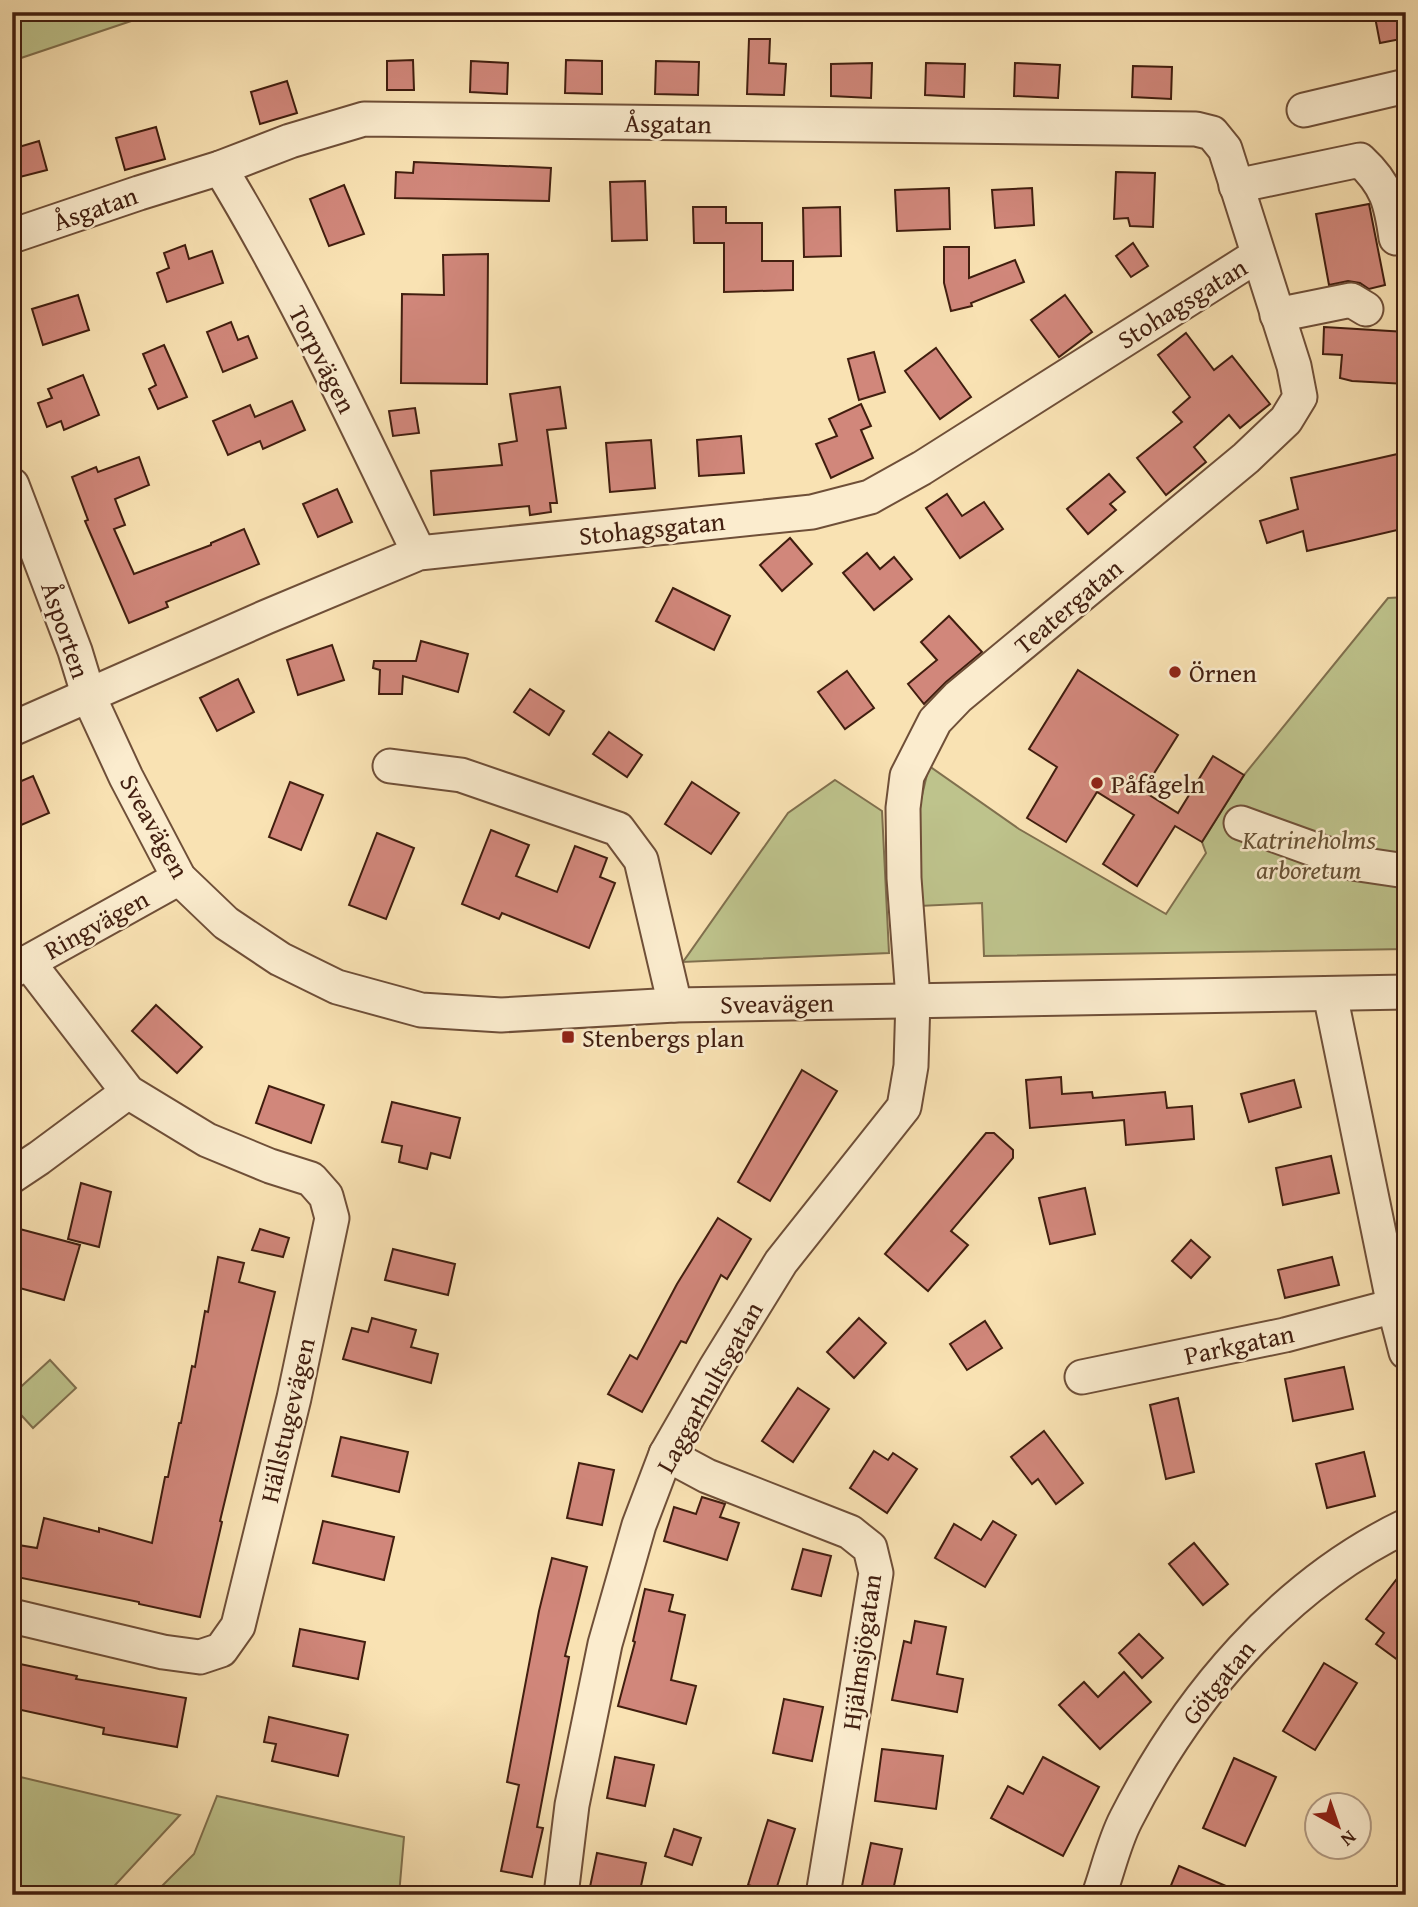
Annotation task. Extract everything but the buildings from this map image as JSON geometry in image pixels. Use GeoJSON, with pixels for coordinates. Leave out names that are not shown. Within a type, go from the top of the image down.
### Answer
{"type":"FeatureCollection","features":[{"type":"Feature","properties":{"kind":"street"},"geometry":{"type":"LineString","coordinates":[[1304,110],[1406,86]]}},
{"type":"Feature","properties":{"kind":"street","name":"Åsgatan"},"geometry":{"type":"LineString","coordinates":[[12,236],[220,168],[290,141],[364,119],[1196,129],[1212,133],[1225,149],[1258,255]]}},
{"type":"Feature","properties":{"kind":"street"},"geometry":{"type":"LineString","coordinates":[[1236,186],[1360,160],[1376,174],[1390,201],[1396,238]]}},
{"type":"Feature","properties":{"kind":"street","name":"Torpvägen"},"geometry":{"type":"LineString","coordinates":[[220,168],[257,230],[419,553]]}},
{"type":"Feature","properties":{"kind":"street","name":"Stohagsgatan"},"geometry":{"type":"LineString","coordinates":[[12,729],[419,553],[811,512],[870,497],[922,468],[1258,255]]}},
{"type":"Feature","properties":{"kind":"street","name":"Teatergatan"},"geometry":{"type":"LineString","coordinates":[[913,999],[904,878],[903,807],[907,776],[935,721],[958,697],[1246,458],[1286,420],[1300,397],[1294,366],[1258,255]]}},
{"type":"Feature","properties":{"kind":"street"},"geometry":{"type":"LineString","coordinates":[[1277,315],[1351,300],[1366,309]]}},
{"type":"Feature","properties":{"kind":"street","name":"Åsporten"},"geometry":{"type":"LineString","coordinates":[[12,485],[75,651],[89,697]]}},
{"type":"Feature","properties":{"kind":"street","name":"Sveavägen"},"geometry":{"type":"LineString","coordinates":[[89,697],[126,777],[179,878],[226,923],[280,959],[337,987],[421,1010],[501,1015],[676,1005],[1406,992]]}},
{"type":"Feature","properties":{"kind":"street"},"geometry":{"type":"LineString","coordinates":[[390,766],[461,775],[618,830],[641,860],[676,1005]]}},
{"type":"Feature","properties":{"kind":"street"},"geometry":{"type":"LineString","coordinates":[[1241,824],[1352,863],[1406,871]]}},
{"type":"Feature","properties":{"kind":"street","name":"Ringvägen"},"geometry":{"type":"LineString","coordinates":[[20,966],[179,878]]}},
{"type":"Feature","properties":{"kind":"street","name":"Hällstugevägen"},"geometry":{"type":"LineString","coordinates":[[12,1616],[163,1652],[200,1657],[221,1650],[238,1626],[294,1398],[332,1218],[326,1196],[311,1179],[270,1166],[207,1140],[128,1093],[20,966]]}},
{"type":"Feature","properties":{"kind":"street"},"geometry":{"type":"LineString","coordinates":[[1330,993],[1394,1306],[1406,1352]]}},
{"type":"Feature","properties":{"kind":"street","name":"Laggarhultsgatan"},"geometry":{"type":"LineString","coordinates":[[561,1895],[572,1805],[605,1644],[639,1525],[666,1454],[715,1368],[781,1262],[904,1107],[911,1066],[913,999]]}},
{"type":"Feature","properties":{"kind":"street"},"geometry":{"type":"LineString","coordinates":[[12,1175],[128,1093]]}},
{"type":"Feature","properties":{"kind":"street","name":"Parkgatan"},"geometry":{"type":"LineString","coordinates":[[1082,1377],[1284,1335],[1394,1306]]}},
{"type":"Feature","properties":{"kind":"street","name":"Hjälmsjögatan"},"geometry":{"type":"LineString","coordinates":[[666,1454],[707,1476],[850,1532],[870,1548],[876,1573],[823,1895]]}},
{"type":"Feature","properties":{"kind":"street","name":"Götgatan"},"geometry":{"type":"LineString","coordinates":[[1099,1895],[1125,1822],[1166,1746],[1215,1682],[1269,1622],[1329,1573],[1406,1526]]}},
{"type":"Feature","properties":{"kind":"green space"},"geometry":{"type":"Polygon","coordinates":[[[12,12],[158,12],[12,61],[12,12]]]}},
{"type":"Feature","properties":{"kind":"green space","name":"Katrineholms arboretum"},"geometry":{"type":"Polygon","coordinates":[[[1406,597],[1406,949],[984,956],[982,903],[919,906],[914,829],[929,766],[1019,829],[1166,914],[1206,853],[1202,842],[1244,775],[1388,598],[1406,597]]]}},
{"type":"Feature","properties":{"kind":"green space"},"geometry":{"type":"Polygon","coordinates":[[[835,780],[882,811],[889,953],[683,962],[788,813],[835,780]]]}},
{"type":"Feature","properties":{"kind":"green space"},"geometry":{"type":"Polygon","coordinates":[[[50,1360],[76,1388],[33,1428],[12,1405],[12,1395],[50,1360]]]}},
{"type":"Feature","properties":{"kind":"green space"},"geometry":{"type":"Polygon","coordinates":[[[12,1775],[180,1815],[106,1895],[12,1895],[12,1775]]]}},
{"type":"Feature","properties":{"kind":"green space"},"geometry":{"type":"Polygon","coordinates":[[[217,1796],[404,1837],[399,1895],[153,1895],[194,1854],[217,1796]]]}},
{"type":"Feature","properties":{"kind":"place","name":"Örnen"},"geometry":{"type":"Point","coordinates":[1175,672]}},
{"type":"Feature","properties":{"kind":"place","name":"Påfågeln"},"geometry":{"type":"Point","coordinates":[1097,783]}},
{"type":"Feature","properties":{"kind":"place","name":"Stenbergs plan"},"geometry":{"type":"Point","coordinates":[568,1037]}}]}
